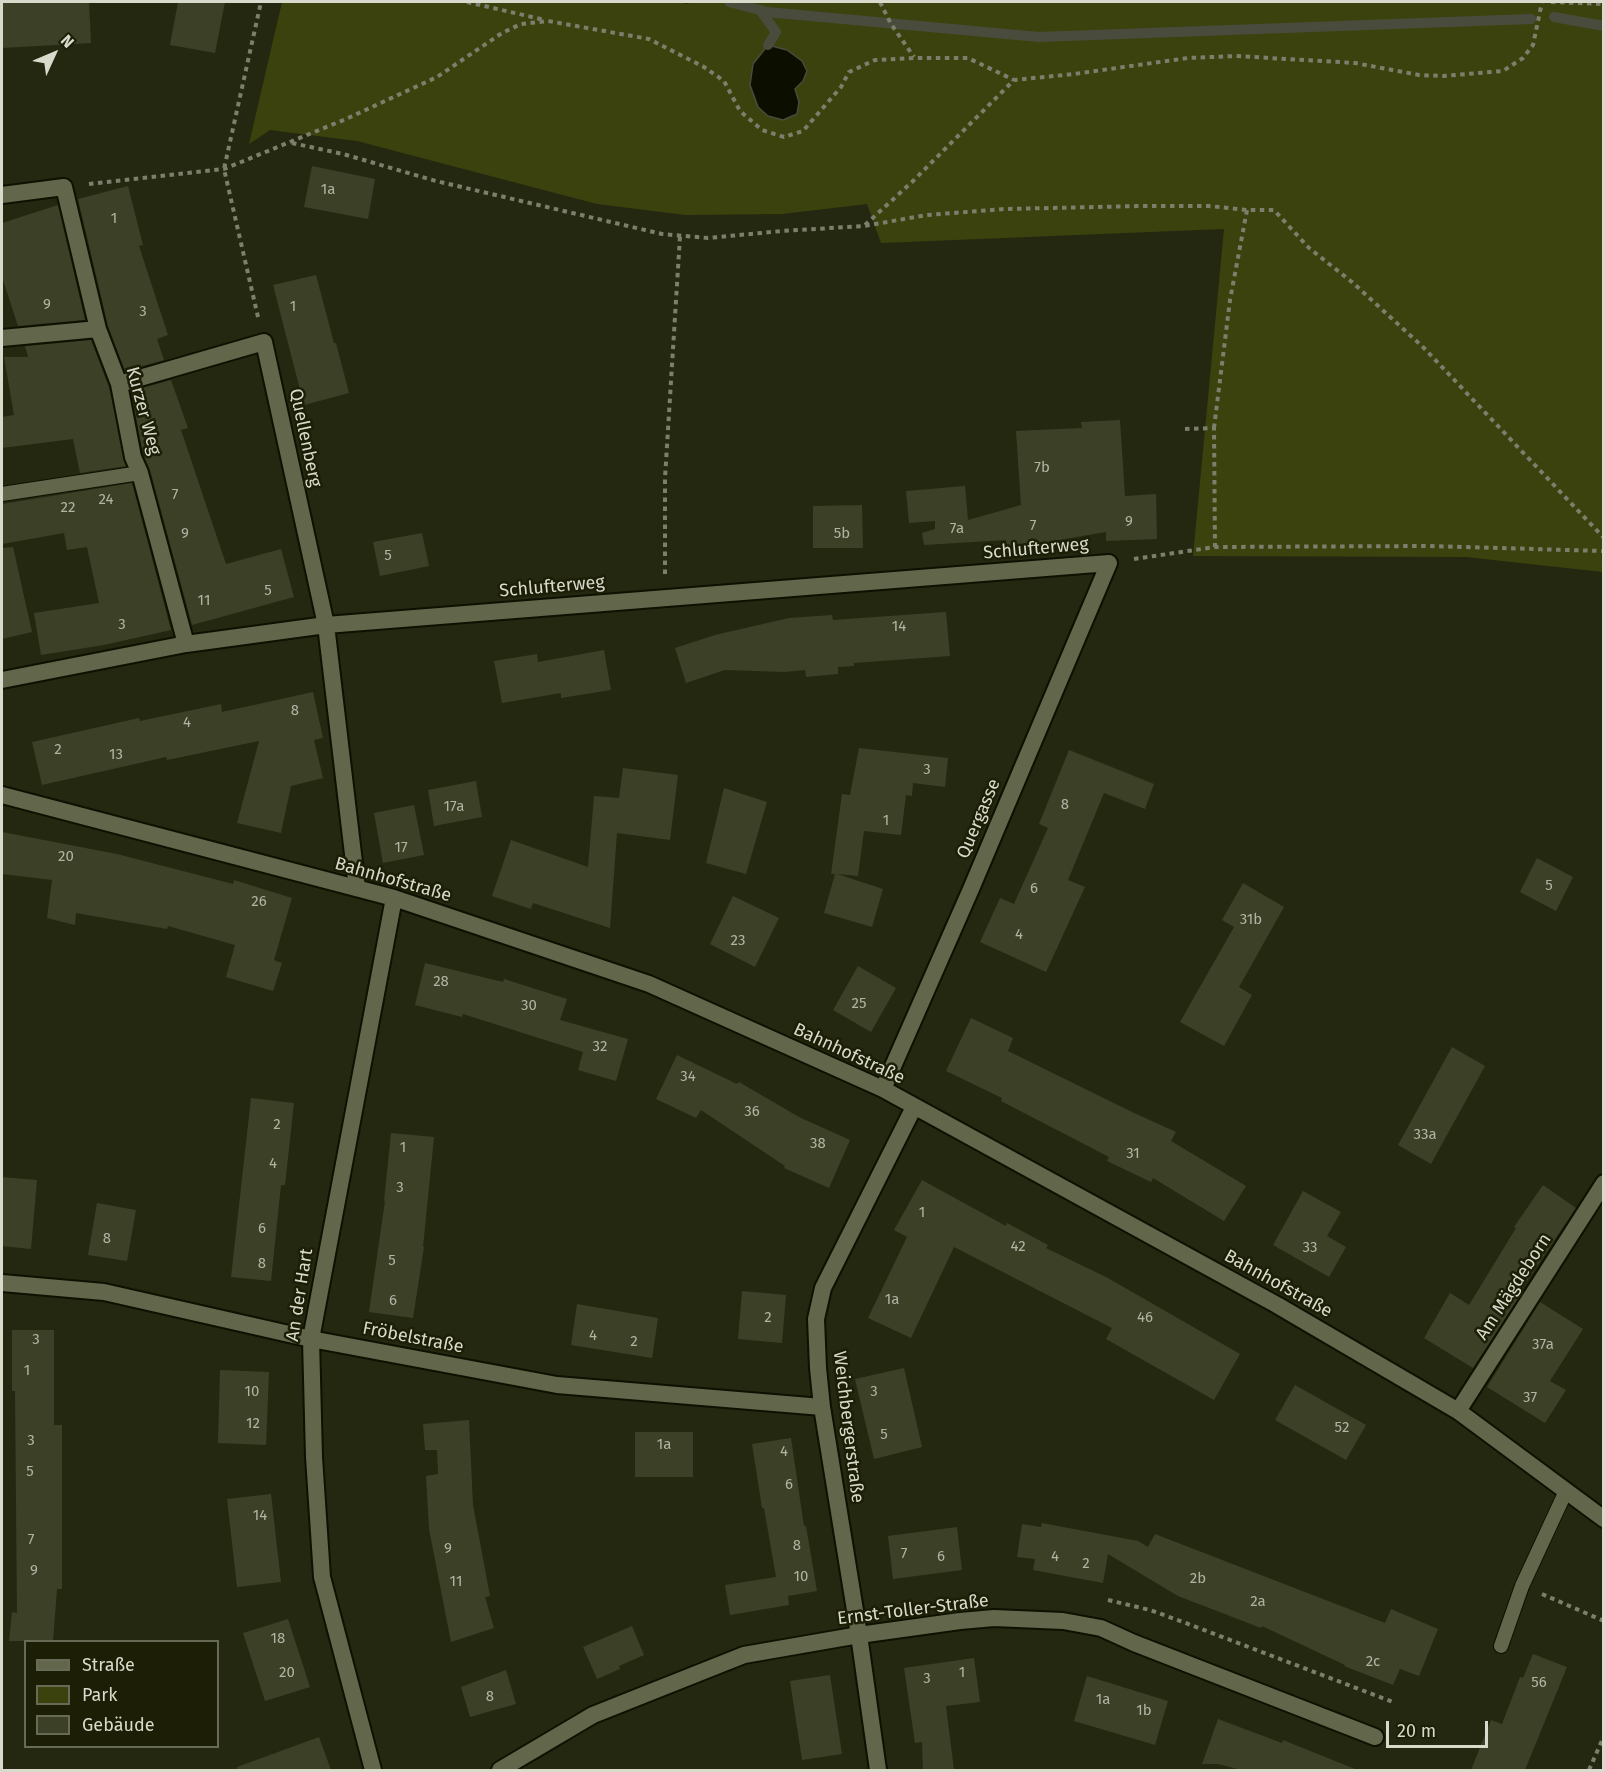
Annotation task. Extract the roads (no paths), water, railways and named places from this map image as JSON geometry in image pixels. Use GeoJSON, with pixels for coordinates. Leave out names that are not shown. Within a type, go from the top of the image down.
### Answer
{"type":"FeatureCollection","features":[{"type":"Feature","properties":{"kind":"street","name":"Kurzer Weg"},"geometry":{"type":"LineString","coordinates":[[2,195],[64,187],[98,329],[119,384],[134,457],[186,644]]}},
{"type":"Feature","properties":{"kind":"street"},"geometry":{"type":"LineString","coordinates":[[2,338],[98,329]]}},
{"type":"Feature","properties":{"kind":"street","name":"Quellenberg"},"geometry":{"type":"LineString","coordinates":[[119,384],[264,342],[326,625],[357,888]]}},
{"type":"Feature","properties":{"kind":"street","name":"Schlufterweg"},"geometry":{"type":"LineString","coordinates":[[2,680],[186,644],[326,625],[1109,563]]}},
{"type":"Feature","properties":{"kind":"street","name":"Quergasse"},"geometry":{"type":"LineString","coordinates":[[883,1089],[971,889],[1109,563]]}},
{"type":"Feature","properties":{"kind":"street","name":"Bahnhofstraße"},"geometry":{"type":"LineString","coordinates":[[2,795],[394,898],[649,984],[883,1089],[1277,1305],[1458,1411],[1604,1519]]}},
{"type":"Feature","properties":{"kind":"street","name":"An der Hart"},"geometry":{"type":"LineString","coordinates":[[373,1770],[322,1577],[314,1457],[311,1339],[394,898]]}},
{"type":"Feature","properties":{"kind":"street","name":"Weichbergerstraße"},"geometry":{"type":"LineString","coordinates":[[878,1770],[859,1635],[822,1407],[816,1319],[823,1288],[914,1107]]}},
{"type":"Feature","properties":{"kind":"street","name":"Am Mägdeborn"},"geometry":{"type":"LineString","coordinates":[[1458,1411],[1604,1183]]}},
{"type":"Feature","properties":{"kind":"street","name":"Fröbelstraße"},"geometry":{"type":"LineString","coordinates":[[2,1283],[104,1292],[311,1339],[556,1385],[822,1407]]}},
{"type":"Feature","properties":{"kind":"street","name":"Ernst-Toller-Straße"},"geometry":{"type":"LineString","coordinates":[[500,1770],[592,1715],[744,1654],[859,1635],[994,1618],[1063,1621],[1101,1628],[1375,1737]]}},
{"type":"Feature","properties":{"kind":"lane"},"geometry":{"type":"LineString","coordinates":[[2,494],[140,473]]}},
{"type":"Feature","properties":{"kind":"lane"},"geometry":{"type":"LineString","coordinates":[[1501,1646],[1522,1586],[1566,1491]]}},
{"type":"Feature","properties":{"kind":"waterway"},"geometry":{"type":"LineString","coordinates":[[729,2],[767,12],[1039,37],[1531,19]]}},
{"type":"Feature","properties":{"kind":"waterway"},"geometry":{"type":"LineString","coordinates":[[760,10],[776,32],[768,45]]}},
{"type":"Feature","properties":{"kind":"waterway"},"geometry":{"type":"LineString","coordinates":[[1554,17],[1604,26]]}}]}
